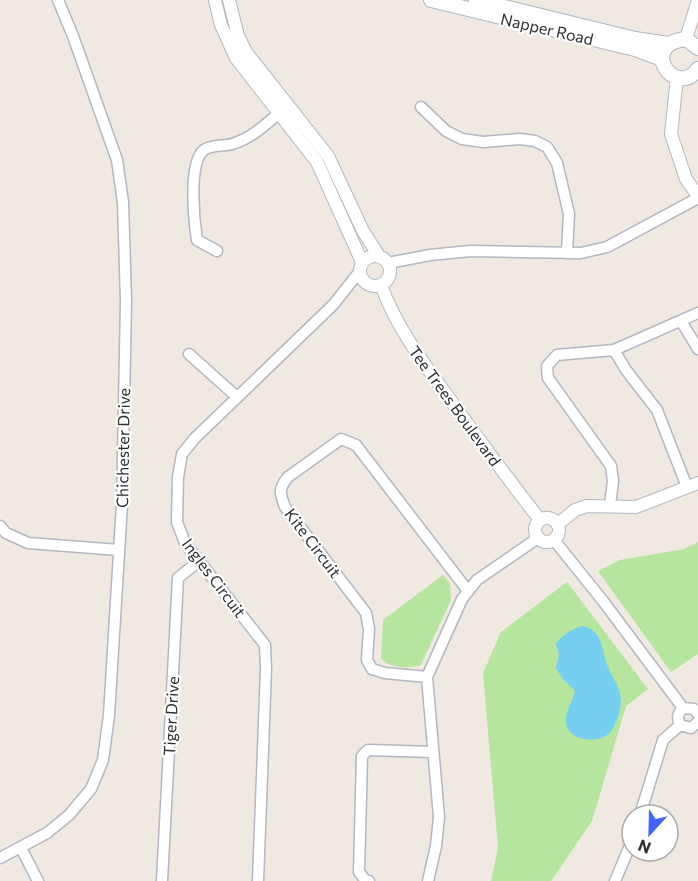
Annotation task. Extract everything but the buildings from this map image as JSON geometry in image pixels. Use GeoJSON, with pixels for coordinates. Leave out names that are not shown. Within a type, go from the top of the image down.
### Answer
{"type":"FeatureCollection","features":[{"type":"Feature","properties":{"kind":"main road","name":"Napper Road"},"geometry":{"type":"LineString","coordinates":[[431,0],[635,49],[662,59]]}},
{"type":"Feature","properties":{"kind":"main road","name":"Napper Road"},"geometry":{"type":"LineString","coordinates":[[477,0],[635,39],[669,44]]}},
{"type":"Feature","properties":{"kind":"main road"},"geometry":{"type":"LineString","coordinates":[[697,72],[690,77],[677,78],[665,68],[662,59],[664,51],[674,40],[686,39],[698,48]]}},
{"type":"Feature","properties":{"kind":"street","name":"Chichester Drive"},"geometry":{"type":"LineString","coordinates":[[0,858],[48,832],[69,815],[91,789],[103,760],[109,715],[119,550],[126,301],[123,202],[117,160],[74,36],[58,0]]}},
{"type":"Feature","properties":{"kind":"street"},"geometry":{"type":"LineString","coordinates":[[215,0],[221,25],[236,58],[284,110],[328,156],[363,231],[390,272],[389,277],[381,285],[370,285],[365,282],[361,267],[317,162],[284,110],[246,52],[238,36],[229,0]]}},
{"type":"Feature","properties":{"kind":"street"},"geometry":{"type":"LineString","coordinates":[[686,39],[698,0]]}},
{"type":"Feature","properties":{"kind":"street"},"geometry":{"type":"LineString","coordinates":[[361,267],[368,258],[383,260],[470,251],[580,253],[607,247],[698,197],[686,179],[671,134],[677,78]]}},
{"type":"Feature","properties":{"kind":"street"},"geometry":{"type":"LineString","coordinates":[[421,107],[446,131],[462,139],[483,142],[520,139],[535,141],[547,147],[557,163],[569,214],[567,253]]}},
{"type":"Feature","properties":{"kind":"street"},"geometry":{"type":"LineString","coordinates":[[216,251],[197,240],[194,221],[195,163],[204,150],[219,145],[234,144],[248,137],[284,110]]}},
{"type":"Feature","properties":{"kind":"street","name":"Ingles Circuit"},"geometry":{"type":"LineString","coordinates":[[258,881],[265,645],[185,543],[177,522],[178,477],[182,454],[195,438],[333,305],[361,267]]}},
{"type":"Feature","properties":{"kind":"street","name":"Tee Trees Boulevard"},"geometry":{"type":"LineString","coordinates":[[381,285],[390,309],[408,341],[496,464],[540,520]]}},
{"type":"Feature","properties":{"kind":"street"},"geometry":{"type":"LineString","coordinates":[[610,505],[613,481],[611,466],[548,378],[547,366],[557,355],[614,350],[698,313]]}},
{"type":"Feature","properties":{"kind":"street"},"geometry":{"type":"LineString","coordinates":[[681,321],[698,349]]}},
{"type":"Feature","properties":{"kind":"street"},"geometry":{"type":"LineString","coordinates":[[558,524],[575,510],[587,506],[636,507],[692,485],[657,410],[626,370],[614,350]]}},
{"type":"Feature","properties":{"kind":"street"},"geometry":{"type":"LineString","coordinates":[[189,354],[237,397]]}},
{"type":"Feature","properties":{"kind":"street","name":"Kite Circuit"},"geometry":{"type":"LineString","coordinates":[[427,677],[384,674],[372,669],[367,660],[369,629],[366,613],[285,507],[279,492],[281,485],[288,477],[341,439],[356,445],[468,591]]}},
{"type":"Feature","properties":{"kind":"street"},"geometry":{"type":"LineString","coordinates":[[552,519],[558,524],[559,533],[554,540],[543,542],[538,538],[535,531],[540,520],[552,519]]}},
{"type":"Feature","properties":{"kind":"street"},"geometry":{"type":"LineString","coordinates":[[0,526],[6,533],[28,543],[119,550]]}},
{"type":"Feature","properties":{"kind":"street"},"geometry":{"type":"LineString","coordinates":[[428,881],[440,817],[427,677],[462,599],[468,591],[477,580],[538,538]]}},
{"type":"Feature","properties":{"kind":"street"},"geometry":{"type":"LineString","coordinates":[[554,540],[683,708],[694,709],[698,713]]}},
{"type":"Feature","properties":{"kind":"street","name":"Tiger Drive"},"geometry":{"type":"LineString","coordinates":[[162,881],[178,579],[199,561]]}},
{"type":"Feature","properties":{"kind":"street"},"geometry":{"type":"LineString","coordinates":[[683,708],[677,720],[680,725],[687,729],[697,727]]}},
{"type":"Feature","properties":{"kind":"street"},"geometry":{"type":"LineString","coordinates":[[644,803],[663,740],[680,725]]}},
{"type":"Feature","properties":{"kind":"street"},"geometry":{"type":"LineString","coordinates":[[369,881],[366,881],[359,872],[362,756],[368,750],[433,752]]}},
{"type":"Feature","properties":{"kind":"street"},"geometry":{"type":"LineString","coordinates":[[21,848],[38,881]]}},
{"type":"Feature","properties":{"kind":"street"},"geometry":{"type":"LineString","coordinates":[[615,881],[622,863]]}},
{"type":"Feature","properties":{"kind":"green space"},"geometry":{"type":"Polygon","coordinates":[[[698,542],[698,654],[671,672],[598,571],[620,560],[684,549],[698,542]]]}},
{"type":"Feature","properties":{"kind":"green space"},"geometry":{"type":"Polygon","coordinates":[[[443,575],[450,583],[451,600],[421,665],[400,667],[384,661],[381,658],[383,620],[443,575]]]}},
{"type":"Feature","properties":{"kind":"green space"},"geometry":{"type":"Polygon","coordinates":[[[567,582],[648,689],[626,706],[592,821],[551,881],[491,881],[498,848],[483,673],[501,632],[567,582]]]}},
{"type":"Feature","properties":{"kind":"water"},"geometry":{"type":"Polygon","coordinates":[[[583,626],[593,631],[599,638],[617,684],[621,701],[613,729],[602,738],[589,740],[576,736],[568,728],[567,714],[575,691],[556,668],[559,655],[556,644],[568,633],[583,626]]]}}]}
